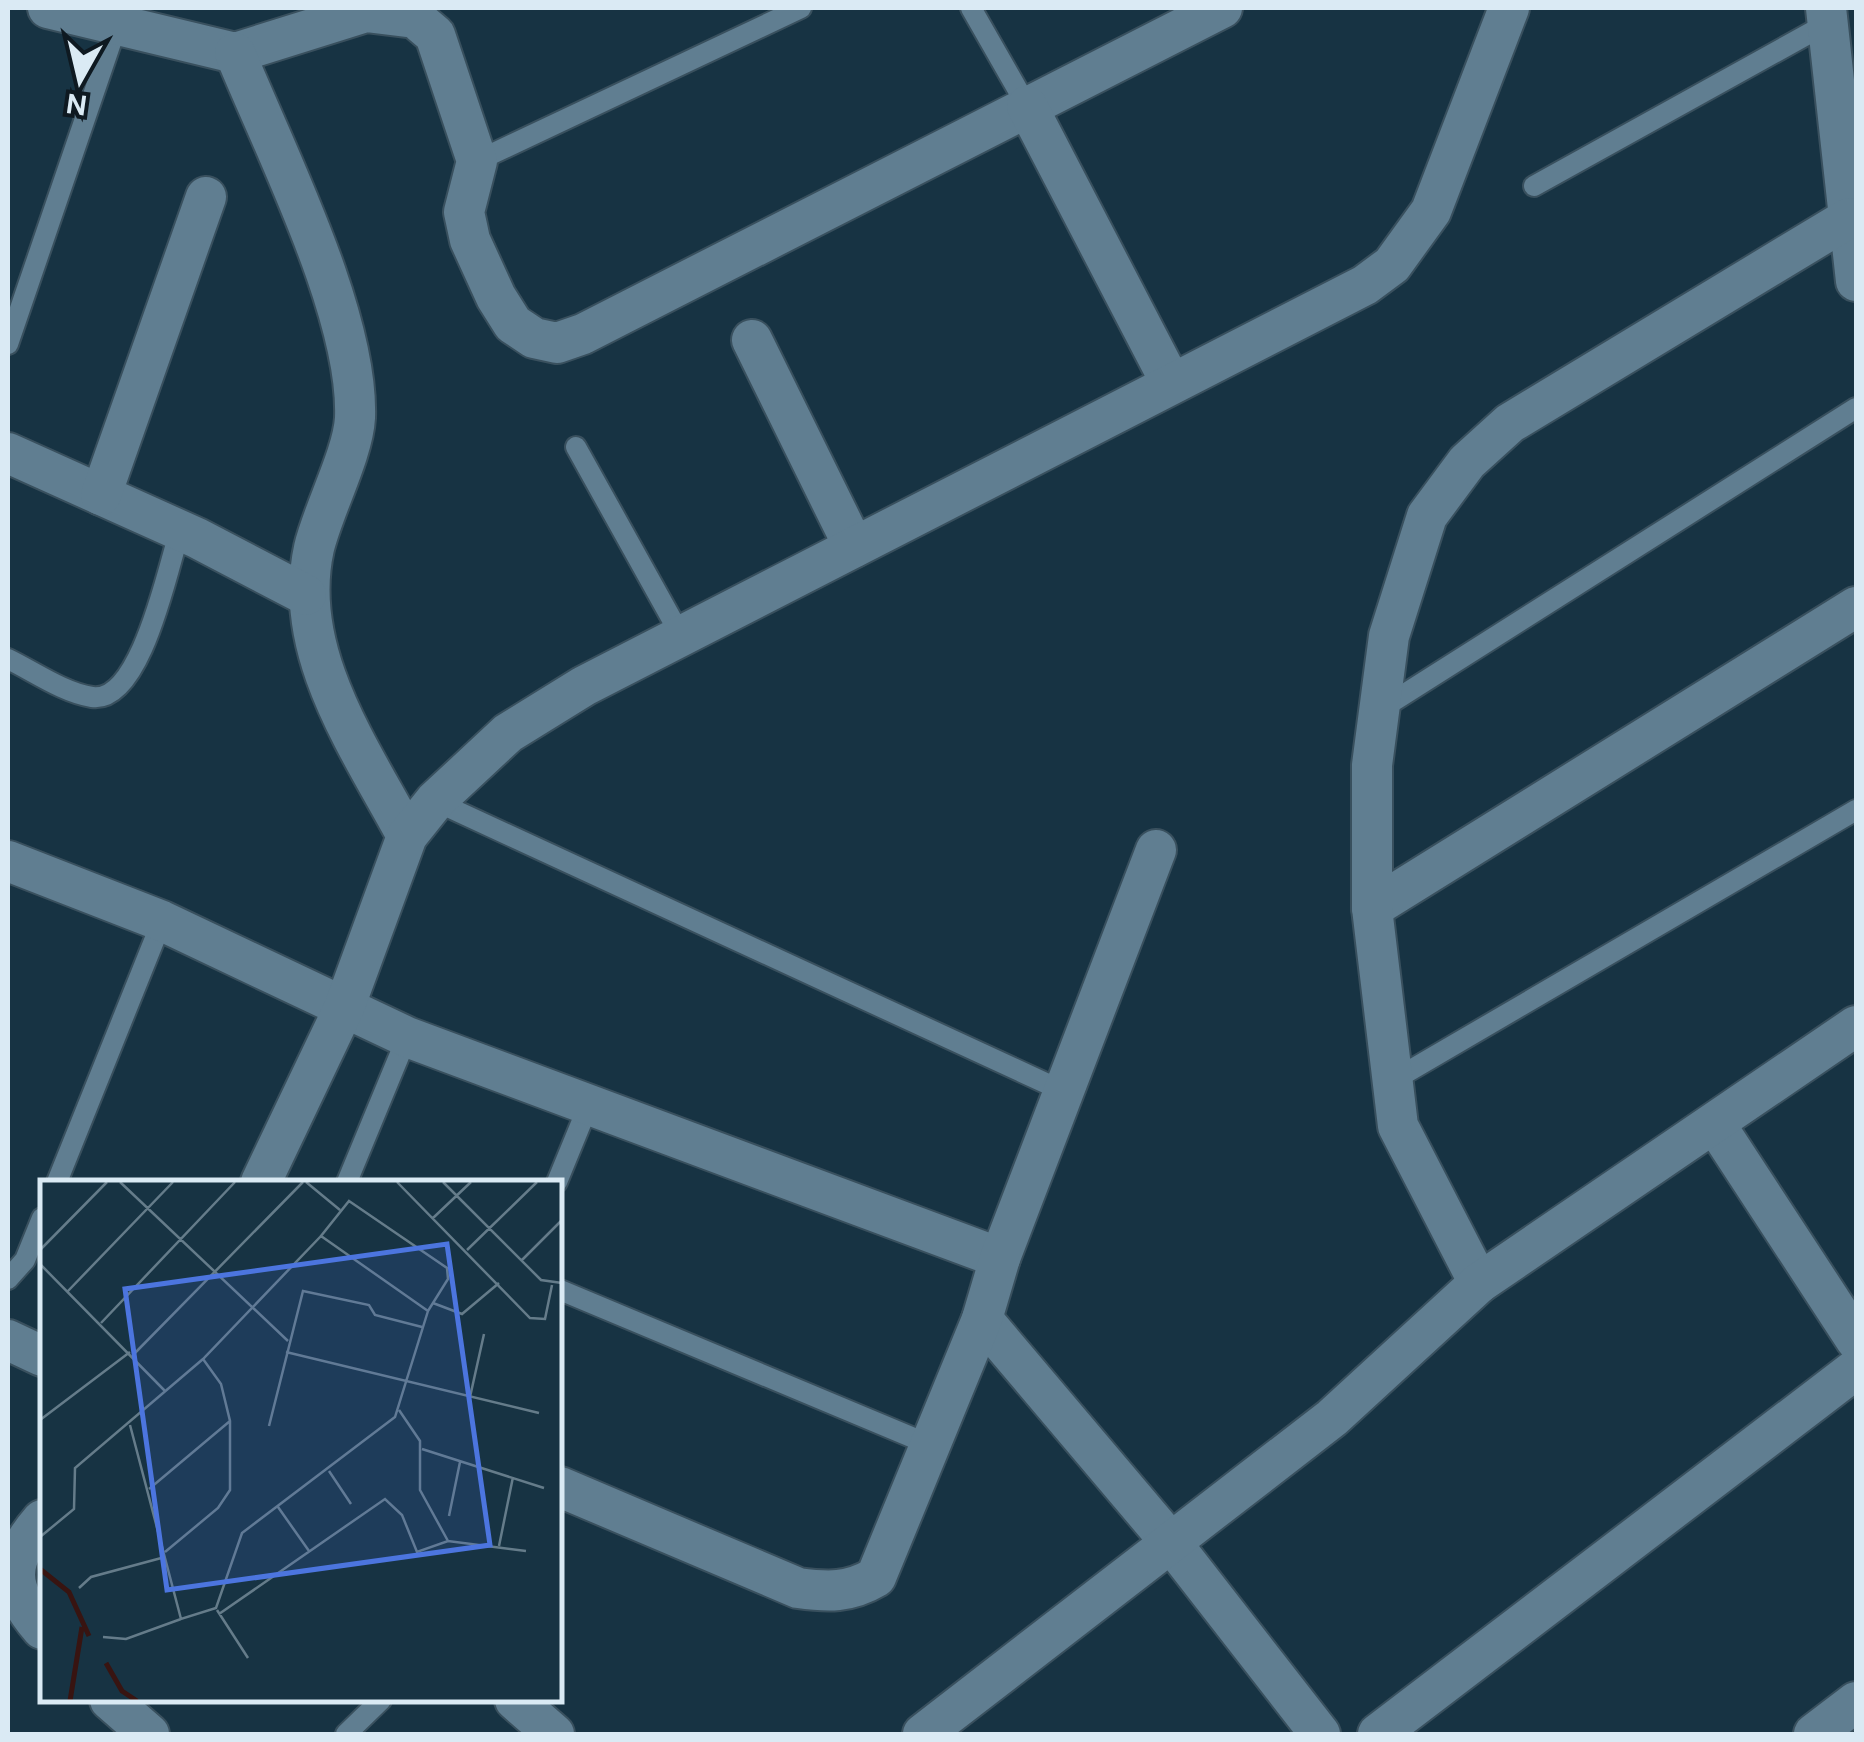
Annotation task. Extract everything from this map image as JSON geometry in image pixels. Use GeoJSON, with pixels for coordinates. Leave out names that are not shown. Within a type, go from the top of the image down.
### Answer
{"type":"FeatureCollection","features":[{"type":"Feature","properties":{"kind":"street"},"geometry":{"type":"LineString","coordinates":[[48,8],[235,53],[366,12],[415,18],[435,35],[477,161],[464,212],[470,240],[513,324],[534,338],[556,343],[584,334],[1222,8]]}},
{"type":"Feature","properties":{"kind":"street"},"geometry":{"type":"LineString","coordinates":[[262,1180],[344,1008],[408,836],[435,801],[508,733],[680,634],[1365,285],[1392,265],[1431,210],[1508,8]]}},
{"type":"Feature","properties":{"kind":"street"},"geometry":{"type":"LineString","coordinates":[[1827,15],[1852,200],[1856,281]]}},
{"type":"Feature","properties":{"kind":"street"},"geometry":{"type":"LineString","coordinates":[[235,53],[336,300],[349,365],[355,420],[314,546],[306,595],[314,647],[352,734],[408,836]]}},
{"type":"Feature","properties":{"kind":"street"},"geometry":{"type":"LineString","coordinates":[[1027,106],[1171,382]]}},
{"type":"Feature","properties":{"kind":"street"},"geometry":{"type":"LineString","coordinates":[[101,495],[206,197]]}},
{"type":"Feature","properties":{"kind":"street"},"geometry":{"type":"LineString","coordinates":[[1479,1283],[1398,1126],[1372,908],[1376,712],[1389,636],[1428,516],[1466,462],[1510,423],[1852,200]]}},
{"type":"Feature","properties":{"kind":"street"},"geometry":{"type":"LineString","coordinates":[[752,340],[854,546]]}},
{"type":"Feature","properties":{"kind":"street"},"geometry":{"type":"LineString","coordinates":[[8,453],[180,530],[306,595]]}},
{"type":"Feature","properties":{"kind":"street"},"geometry":{"type":"LineString","coordinates":[[1372,908],[1856,607]]}},
{"type":"Feature","properties":{"kind":"street"},"geometry":{"type":"LineString","coordinates":[[562,1488],[798,1588],[833,1593],[858,1588],[876,1577],[982,1320],[1000,1258],[1156,850]]}},
{"type":"Feature","properties":{"kind":"street"},"geometry":{"type":"LineString","coordinates":[[8,861],[162,921],[407,1038],[1000,1258]]}},
{"type":"Feature","properties":{"kind":"street"},"geometry":{"type":"LineString","coordinates":[[923,1734],[1173,1545],[1332,1418],[1479,1283],[1856,1026]]}},
{"type":"Feature","properties":{"kind":"street"},"geometry":{"type":"LineString","coordinates":[[1715,1124],[1856,1340]]}},
{"type":"Feature","properties":{"kind":"street"},"geometry":{"type":"LineString","coordinates":[[982,1320],[1173,1545],[1320,1734]]}},
{"type":"Feature","properties":{"kind":"street"},"geometry":{"type":"LineString","coordinates":[[8,1340],[40,1355]]}},
{"type":"Feature","properties":{"kind":"street"},"geometry":{"type":"LineString","coordinates":[[1378,1734],[1856,1369]]}},
{"type":"Feature","properties":{"kind":"street"},"geometry":{"type":"LineString","coordinates":[[40,1522],[24,1542],[16,1561],[15,1585],[20,1602],[40,1627]]}},
{"type":"Feature","properties":{"kind":"street"},"geometry":{"type":"LineString","coordinates":[[112,1702],[149,1734]]}},
{"type":"Feature","properties":{"kind":"street"},"geometry":{"type":"LineString","coordinates":[[517,1702],[554,1734]]}},
{"type":"Feature","properties":{"kind":"street"},"geometry":{"type":"LineString","coordinates":[[1814,1734],[1856,1702]]}},
{"type":"Feature","properties":{"kind":"lane"},"geometry":{"type":"LineString","coordinates":[[477,161],[801,8]]}},
{"type":"Feature","properties":{"kind":"lane"},"geometry":{"type":"LineString","coordinates":[[971,8],[1027,106]]}},
{"type":"Feature","properties":{"kind":"lane"},"geometry":{"type":"LineString","coordinates":[[1534,186],[1827,15]]}},
{"type":"Feature","properties":{"kind":"lane"},"geometry":{"type":"LineString","coordinates":[[8,344],[117,24]]}},
{"type":"Feature","properties":{"kind":"lane"},"geometry":{"type":"LineString","coordinates":[[1376,712],[1856,408]]}},
{"type":"Feature","properties":{"kind":"lane"},"geometry":{"type":"LineString","coordinates":[[576,447],[680,634]]}},
{"type":"Feature","properties":{"kind":"lane"},"geometry":{"type":"LineString","coordinates":[[8,658],[92,697],[118,690],[136,666],[180,530]]}},
{"type":"Feature","properties":{"kind":"lane"},"geometry":{"type":"LineString","coordinates":[[435,801],[1065,1092]]}},
{"type":"Feature","properties":{"kind":"lane"},"geometry":{"type":"LineString","coordinates":[[1392,1081],[1856,810]]}},
{"type":"Feature","properties":{"kind":"lane"},"geometry":{"type":"LineString","coordinates":[[58,1180],[162,921]]}},
{"type":"Feature","properties":{"kind":"lane"},"geometry":{"type":"LineString","coordinates":[[349,1180],[407,1038]]}},
{"type":"Feature","properties":{"kind":"lane"},"geometry":{"type":"LineString","coordinates":[[558,1180],[589,1104]]}},
{"type":"Feature","properties":{"kind":"lane"},"geometry":{"type":"LineString","coordinates":[[8,1278],[26,1260],[40,1223]]}},
{"type":"Feature","properties":{"kind":"lane"},"geometry":{"type":"LineString","coordinates":[[562,1291],[928,1444]]}},
{"type":"Feature","properties":{"kind":"lane"},"geometry":{"type":"LineString","coordinates":[[346,1734],[379,1702]]}}]}
